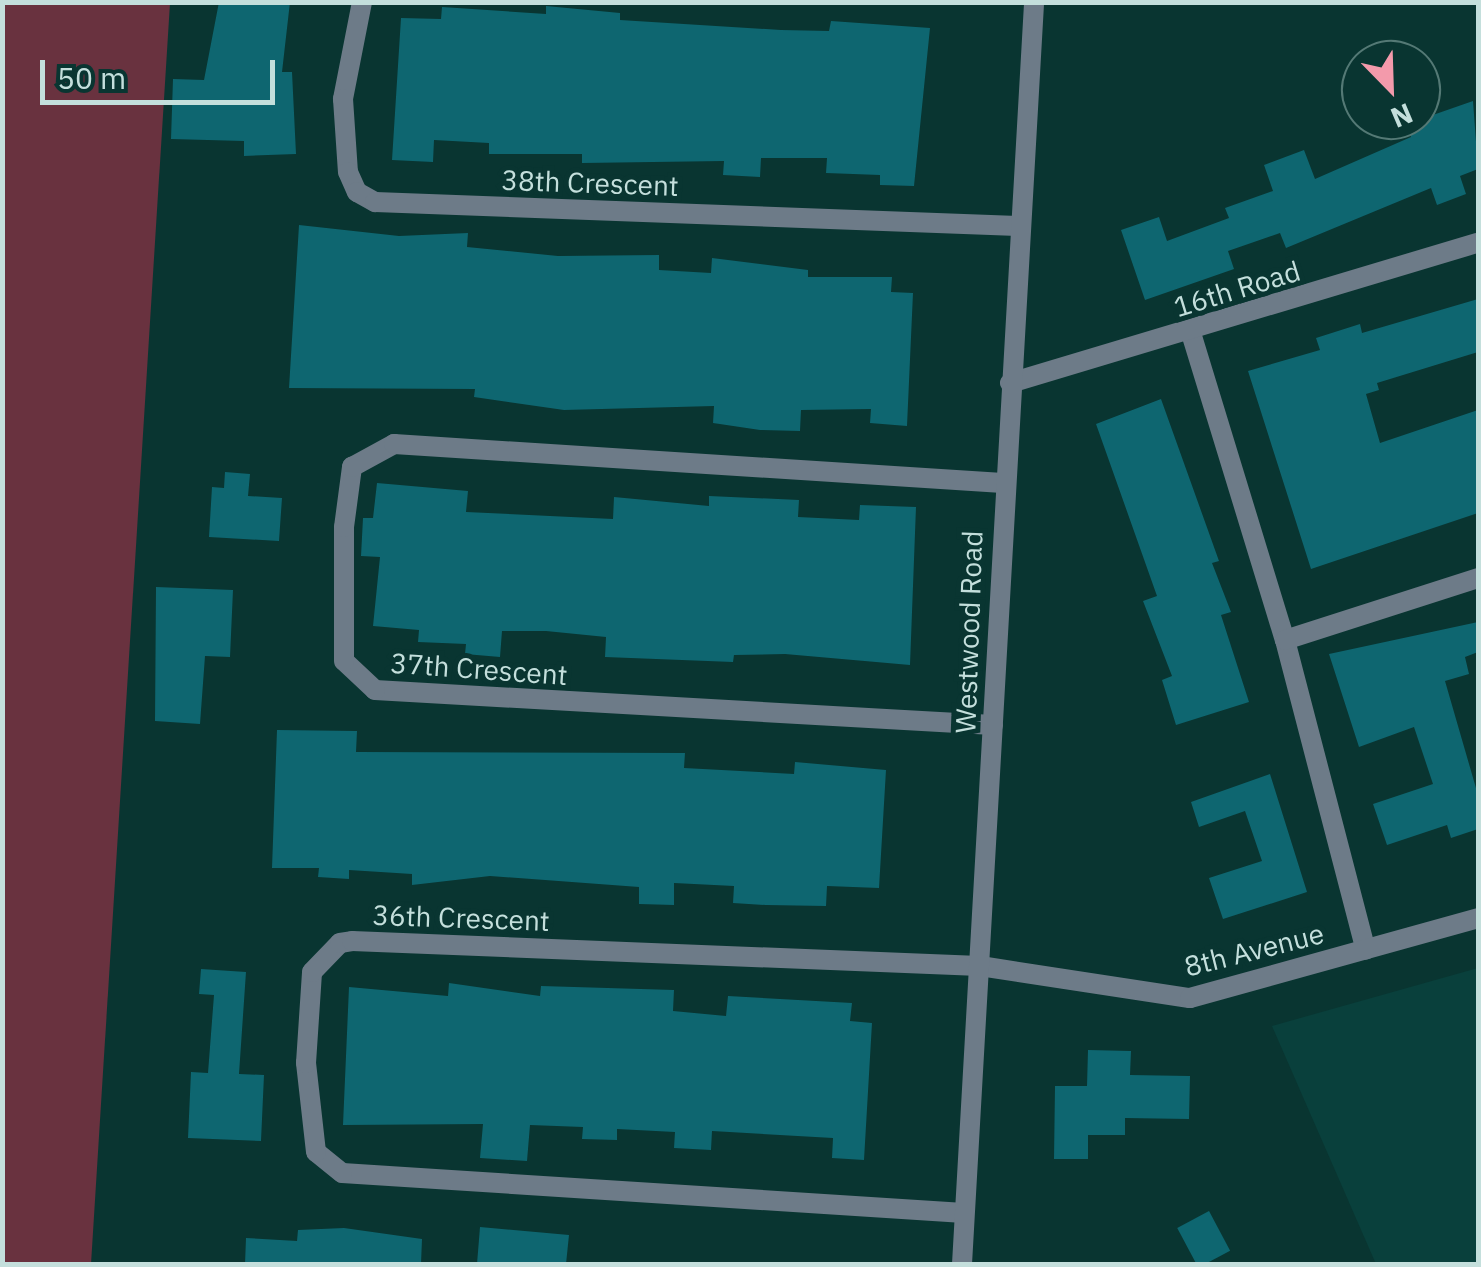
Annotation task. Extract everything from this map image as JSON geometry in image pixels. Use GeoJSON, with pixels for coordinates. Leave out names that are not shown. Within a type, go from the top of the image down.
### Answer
{"type":"FeatureCollection","features":[{"type":"Feature","properties":{"kind":"street","name":"38th Crescent"},"geometry":{"type":"LineString","coordinates":[[362,2],[343,99],[348,172],[357,192],[376,202],[1018,226]]}},
{"type":"Feature","properties":{"kind":"street","name":"Westwood Road"},"geometry":{"type":"LineString","coordinates":[[962,1264],[994,725],[1002,483],[1034,2]]}},
{"type":"Feature","properties":{"kind":"street","name":"16th Road"},"geometry":{"type":"LineString","coordinates":[[1010,383],[1191,333],[1478,243]]}},
{"type":"Feature","properties":{"kind":"street"},"geometry":{"type":"LineString","coordinates":[[1191,333],[1285,640],[1366,950]]}},
{"type":"Feature","properties":{"kind":"street","name":"37th Crescent"},"geometry":{"type":"LineString","coordinates":[[994,725],[375,690],[344,661],[344,528],[352,467],[394,444],[1002,483]]}},
{"type":"Feature","properties":{"kind":"street"},"geometry":{"type":"LineString","coordinates":[[1285,640],[1478,578]]}},
{"type":"Feature","properties":{"kind":"street","name":"8th Avenue"},"geometry":{"type":"LineString","coordinates":[[980,966],[1190,998],[1478,918]]}},
{"type":"Feature","properties":{"kind":"street","name":"36th Crescent"},"geometry":{"type":"LineString","coordinates":[[964,1213],[342,1173],[316,1152],[306,1063],[312,972],[340,943],[980,966]]}},
{"type":"Feature","properties":{"kind":"shaded area"},"geometry":{"type":"Polygon","coordinates":[[[2,3],[170,3],[91,1264],[3,1264],[2,3]]]}},
{"type":"Feature","properties":{"kind":"shaded area"},"geometry":{"type":"Polygon","coordinates":[[[1478,968],[1478,1264],[1376,1264],[1272,1026],[1478,968]]]}},
{"type":"Feature","properties":{"kind":"building"},"geometry":{"type":"Polygon","coordinates":[[[219,2],[290,2],[282,72],[292,72],[296,154],[244,156],[244,141],[171,139],[173,79],[204,80],[219,2]]]}},
{"type":"Feature","properties":{"kind":"building"},"geometry":{"type":"Polygon","coordinates":[[[546,6],[620,13],[620,20],[781,30],[829,31],[831,21],[930,28],[914,186],[880,185],[880,175],[826,173],[827,158],[761,158],[760,177],[723,175],[724,161],[582,163],[582,154],[489,154],[489,143],[434,140],[433,162],[392,160],[401,18],[441,19],[442,7],[546,14],[546,6]]]}},
{"type":"Feature","properties":{"kind":"building"},"geometry":{"type":"Polygon","coordinates":[[[1473,101],[1478,169],[1460,176],[1466,194],[1437,205],[1431,188],[1286,248],[1280,233],[1228,251],[1234,269],[1145,300],[1121,230],[1159,217],[1167,241],[1229,218],[1225,208],[1273,191],[1264,165],[1304,150],[1315,179],[1404,140],[1441,140],[1441,112],[1473,101]]]}},
{"type":"Feature","properties":{"kind":"building"},"geometry":{"type":"Polygon","coordinates":[[[299,225],[399,236],[468,233],[467,247],[558,256],[659,255],[659,270],[711,273],[712,258],[808,270],[808,277],[892,277],[891,292],[913,293],[907,426],[870,423],[871,409],[801,410],[800,431],[760,430],[713,423],[714,406],[564,410],[474,397],[475,389],[289,388],[299,225]]]}},
{"type":"Feature","properties":{"kind":"building"},"geometry":{"type":"Polygon","coordinates":[[[1478,299],[1478,352],[1377,383],[1379,390],[1366,394],[1380,443],[1478,410],[1478,513],[1311,569],[1248,371],[1320,350],[1316,338],[1360,324],[1362,333],[1478,299]]]}},
{"type":"Feature","properties":{"kind":"building"},"geometry":{"type":"Polygon","coordinates":[[[1161,399],[1219,561],[1212,563],[1231,612],[1221,615],[1249,702],[1176,725],[1162,680],[1172,676],[1143,601],[1157,596],[1096,424],[1161,399]]]}},
{"type":"Feature","properties":{"kind":"building"},"geometry":{"type":"Polygon","coordinates":[[[225,472],[250,474],[248,496],[282,498],[279,541],[209,537],[212,487],[224,488],[225,472]]]}},
{"type":"Feature","properties":{"kind":"building"},"geometry":{"type":"Polygon","coordinates":[[[377,483],[468,491],[466,512],[613,519],[614,497],[709,506],[709,496],[799,500],[798,517],[859,520],[860,505],[916,507],[910,665],[785,654],[734,655],[733,662],[605,657],[606,637],[546,631],[502,631],[500,657],[465,654],[466,644],[418,642],[419,630],[373,626],[380,557],[361,556],[363,518],[373,518],[377,483]]]}},
{"type":"Feature","properties":{"kind":"building"},"geometry":{"type":"Polygon","coordinates":[[[156,587],[233,590],[230,657],[205,656],[200,724],[155,721],[156,587]]]}},
{"type":"Feature","properties":{"kind":"building"},"geometry":{"type":"Polygon","coordinates":[[[1478,622],[1478,652],[1465,657],[1469,674],[1445,681],[1478,795],[1478,829],[1451,838],[1447,825],[1387,845],[1373,804],[1433,784],[1414,727],[1359,747],[1329,654],[1478,622]]]}},
{"type":"Feature","properties":{"kind":"building"},"geometry":{"type":"Polygon","coordinates":[[[277,730],[357,731],[356,752],[685,753],[684,768],[794,774],[795,762],[886,770],[879,888],[827,886],[826,906],[766,905],[733,903],[734,886],[674,883],[674,905],[639,904],[639,887],[490,876],[412,885],[412,874],[349,870],[349,879],[318,877],[319,868],[272,868],[277,730]]]}},
{"type":"Feature","properties":{"kind":"building"},"geometry":{"type":"Polygon","coordinates":[[[1270,774],[1307,892],[1223,919],[1209,878],[1262,861],[1245,811],[1199,827],[1191,802],[1270,774]]]}},
{"type":"Feature","properties":{"kind":"building"},"geometry":{"type":"Polygon","coordinates":[[[201,969],[246,972],[239,1074],[264,1075],[261,1141],[188,1138],[191,1072],[208,1073],[214,995],[199,994],[201,969]]]}},
{"type":"Feature","properties":{"kind":"building"},"geometry":{"type":"Polygon","coordinates":[[[449,983],[540,996],[541,986],[674,990],[673,1011],[726,1016],[728,996],[852,1003],[850,1021],[872,1023],[864,1160],[832,1158],[833,1138],[712,1131],[711,1150],[674,1148],[675,1132],[617,1129],[617,1140],[582,1139],[583,1127],[530,1125],[527,1161],[480,1158],[483,1124],[343,1125],[349,987],[448,996],[449,983]]]}},
{"type":"Feature","properties":{"kind":"building"},"geometry":{"type":"Polygon","coordinates":[[[1088,1050],[1131,1051],[1130,1075],[1190,1076],[1189,1119],[1125,1118],[1125,1135],[1088,1135],[1088,1159],[1054,1159],[1055,1086],[1087,1086],[1088,1050]]]}},
{"type":"Feature","properties":{"kind":"building"},"geometry":{"type":"Polygon","coordinates":[[[1209,1211],[1230,1251],[1205,1264],[1196,1264],[1177,1228],[1209,1211]]]}},
{"type":"Feature","properties":{"kind":"building"},"geometry":{"type":"Polygon","coordinates":[[[480,1227],[569,1235],[566,1264],[477,1264],[480,1227]]]}},
{"type":"Feature","properties":{"kind":"building"},"geometry":{"type":"Polygon","coordinates":[[[344,1228],[422,1239],[421,1264],[245,1264],[246,1238],[297,1241],[298,1230],[344,1228]]]}}]}
